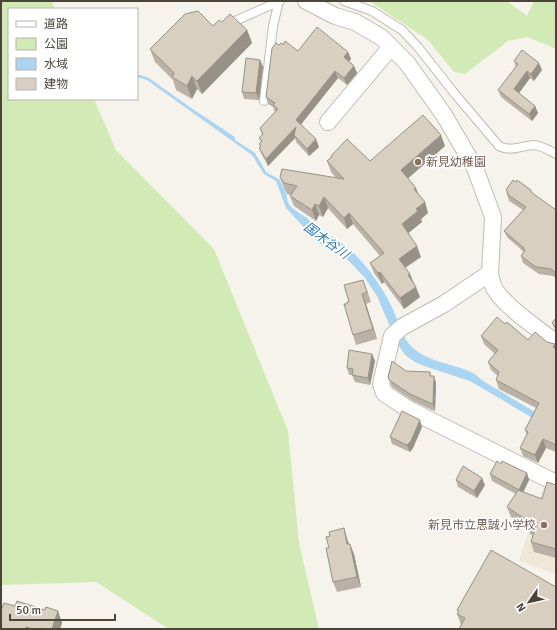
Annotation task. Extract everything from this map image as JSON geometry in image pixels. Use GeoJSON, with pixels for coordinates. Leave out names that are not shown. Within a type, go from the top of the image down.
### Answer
{"type":"FeatureCollection","features":[{"type":"Feature","properties":{"kind":"street"},"geometry":{"type":"LineString","coordinates":[[307,1],[335,16],[355,22],[381,37],[407,63],[444,115],[475,168],[493,217],[490,273],[495,290],[506,303],[556,343]]}},
{"type":"Feature","properties":{"kind":"street"},"geometry":{"type":"LineString","coordinates":[[328,122],[391,47]]}},
{"type":"Feature","properties":{"kind":"street"},"geometry":{"type":"LineString","coordinates":[[490,273],[444,304],[397,332],[381,384],[384,393],[415,412],[556,484]]}},
{"type":"Feature","properties":{"kind":"lane"},"geometry":{"type":"LineString","coordinates":[[233,22],[279,1]]}},
{"type":"Feature","properties":{"kind":"lane"},"geometry":{"type":"LineString","coordinates":[[264,102],[272,26],[279,1]]}},
{"type":"Feature","properties":{"kind":"lane"},"geometry":{"type":"LineString","coordinates":[[344,1],[372,11],[402,30],[418,47],[499,146],[505,149],[534,145],[544,147],[556,154]]}},
{"type":"Feature","properties":{"kind":"shaded area","name":"新見市立思誠小学校"},"geometry":{"type":"Polygon","coordinates":[[[544,486],[556,489],[556,574],[519,561],[544,486]]]}},
{"type":"Feature","properties":{"kind":"green space"},"geometry":{"type":"Polygon","coordinates":[[[1,1],[52,1],[55,8],[8,8],[8,100],[94,100],[116,150],[214,249],[288,431],[299,543],[319,629],[169,629],[96,582],[1,585],[1,1]]]}},
{"type":"Feature","properties":{"kind":"green space"},"geometry":{"type":"Polygon","coordinates":[[[369,1],[507,1],[527,16],[534,1],[556,1],[556,49],[528,37],[508,41],[465,74],[454,72],[428,40],[369,1]]]}},
{"type":"Feature","properties":{"kind":"water","name":"国木谷川"},"geometry":{"type":"Polygon","coordinates":[[[138,74],[149,78],[235,137],[235,140],[255,153],[266,172],[280,180],[289,204],[310,221],[319,234],[334,238],[345,245],[361,260],[387,298],[404,336],[416,351],[431,359],[473,373],[483,381],[550,421],[548,427],[470,381],[424,366],[406,356],[397,343],[377,296],[365,278],[348,260],[321,244],[286,208],[276,181],[264,174],[252,155],[147,80],[138,77],[138,74]]]}},
{"type":"Feature","properties":{"kind":"building"},"geometry":{"type":"Polygon","coordinates":[[[198,11],[213,26],[219,20],[222,22],[230,14],[247,30],[197,81],[192,76],[187,86],[172,77],[174,73],[150,49],[185,14],[198,11]]]}},
{"type":"Feature","properties":{"kind":"building"},"geometry":{"type":"Polygon","coordinates":[[[317,27],[348,52],[344,57],[354,66],[344,78],[335,71],[296,120],[316,139],[307,149],[294,135],[296,127],[266,159],[259,148],[261,146],[259,144],[262,141],[259,138],[263,134],[260,128],[278,109],[273,105],[275,103],[266,97],[272,48],[276,43],[279,45],[281,43],[283,45],[285,41],[298,51],[317,27]]]}},
{"type":"Feature","properties":{"kind":"building"},"geometry":{"type":"Polygon","coordinates":[[[522,50],[539,63],[531,74],[527,71],[514,89],[535,106],[529,114],[498,90],[518,64],[514,61],[522,50]]]}},
{"type":"Feature","properties":{"kind":"building"},"geometry":{"type":"Polygon","coordinates":[[[246,58],[260,60],[256,93],[242,92],[246,58]]]}},
{"type":"Feature","properties":{"kind":"building"},"geometry":{"type":"Polygon","coordinates":[[[423,115],[441,135],[401,170],[425,202],[416,209],[418,211],[402,224],[417,246],[399,259],[410,274],[408,275],[416,287],[400,298],[380,272],[378,273],[370,263],[384,253],[349,213],[344,218],[324,197],[319,206],[315,204],[312,210],[290,196],[297,186],[284,183],[280,177],[282,169],[344,179],[327,161],[347,139],[370,161],[423,115]]]}},
{"type":"Feature","properties":{"kind":"building"},"geometry":{"type":"Polygon","coordinates":[[[513,180],[516,182],[517,180],[556,210],[556,273],[551,269],[536,267],[521,256],[525,250],[523,249],[524,248],[504,231],[526,207],[507,194],[508,192],[506,190],[513,180]]]}},
{"type":"Feature","properties":{"kind":"building"},"geometry":{"type":"Polygon","coordinates":[[[363,280],[367,292],[362,294],[373,329],[353,335],[344,304],[349,302],[344,285],[363,280]]]}},
{"type":"Feature","properties":{"kind":"building"},"geometry":{"type":"Polygon","coordinates":[[[497,317],[505,324],[507,322],[528,340],[535,332],[547,342],[555,344],[553,347],[556,349],[556,445],[543,439],[535,455],[520,448],[528,432],[525,430],[539,403],[496,380],[499,372],[488,362],[498,350],[481,336],[497,317]]]}},
{"type":"Feature","properties":{"kind":"building"},"geometry":{"type":"Polygon","coordinates":[[[556,318],[556,327],[552,323],[556,318]]]}},
{"type":"Feature","properties":{"kind":"building"},"geometry":{"type":"Polygon","coordinates":[[[349,350],[372,354],[368,378],[352,375],[353,369],[347,368],[349,350]]]}},
{"type":"Feature","properties":{"kind":"building"},"geometry":{"type":"Polygon","coordinates":[[[392,361],[406,371],[430,372],[430,376],[434,376],[433,404],[410,394],[389,380],[388,377],[392,361]]]}},
{"type":"Feature","properties":{"kind":"building"},"geometry":{"type":"Polygon","coordinates":[[[402,411],[420,420],[411,441],[407,445],[390,437],[402,411]]]}},
{"type":"Feature","properties":{"kind":"building"},"geometry":{"type":"Polygon","coordinates":[[[497,461],[501,464],[502,461],[527,473],[519,490],[490,474],[497,461]]]}},
{"type":"Feature","properties":{"kind":"building"},"geometry":{"type":"Polygon","coordinates":[[[463,466],[482,478],[474,491],[456,480],[463,466]]]}},
{"type":"Feature","properties":{"kind":"building"},"geometry":{"type":"Polygon","coordinates":[[[547,482],[556,485],[556,549],[531,542],[536,526],[527,524],[528,521],[507,507],[518,490],[542,499],[547,482]]]}},
{"type":"Feature","properties":{"kind":"building"},"geometry":{"type":"Polygon","coordinates":[[[344,528],[347,544],[350,544],[357,577],[333,582],[326,548],[329,548],[326,537],[330,536],[329,532],[344,528]]]}},
{"type":"Feature","properties":{"kind":"building"},"geometry":{"type":"Polygon","coordinates":[[[491,550],[556,587],[556,629],[459,629],[465,618],[457,614],[459,611],[457,610],[491,550]]]}},
{"type":"Feature","properties":{"kind":"building"},"geometry":{"type":"Polygon","coordinates":[[[17,601],[45,610],[46,607],[58,611],[52,629],[33,629],[26,627],[26,629],[1,629],[1,610],[4,603],[15,606],[17,601]]]}},
{"type":"Feature","properties":{"kind":"place","name":"新見幼稚園"},"geometry":{"type":"Point","coordinates":[418,162]}},
{"type":"Feature","properties":{"kind":"place","name":"新見市立思誠小学校"},"geometry":{"type":"Point","coordinates":[544,525]}}]}
